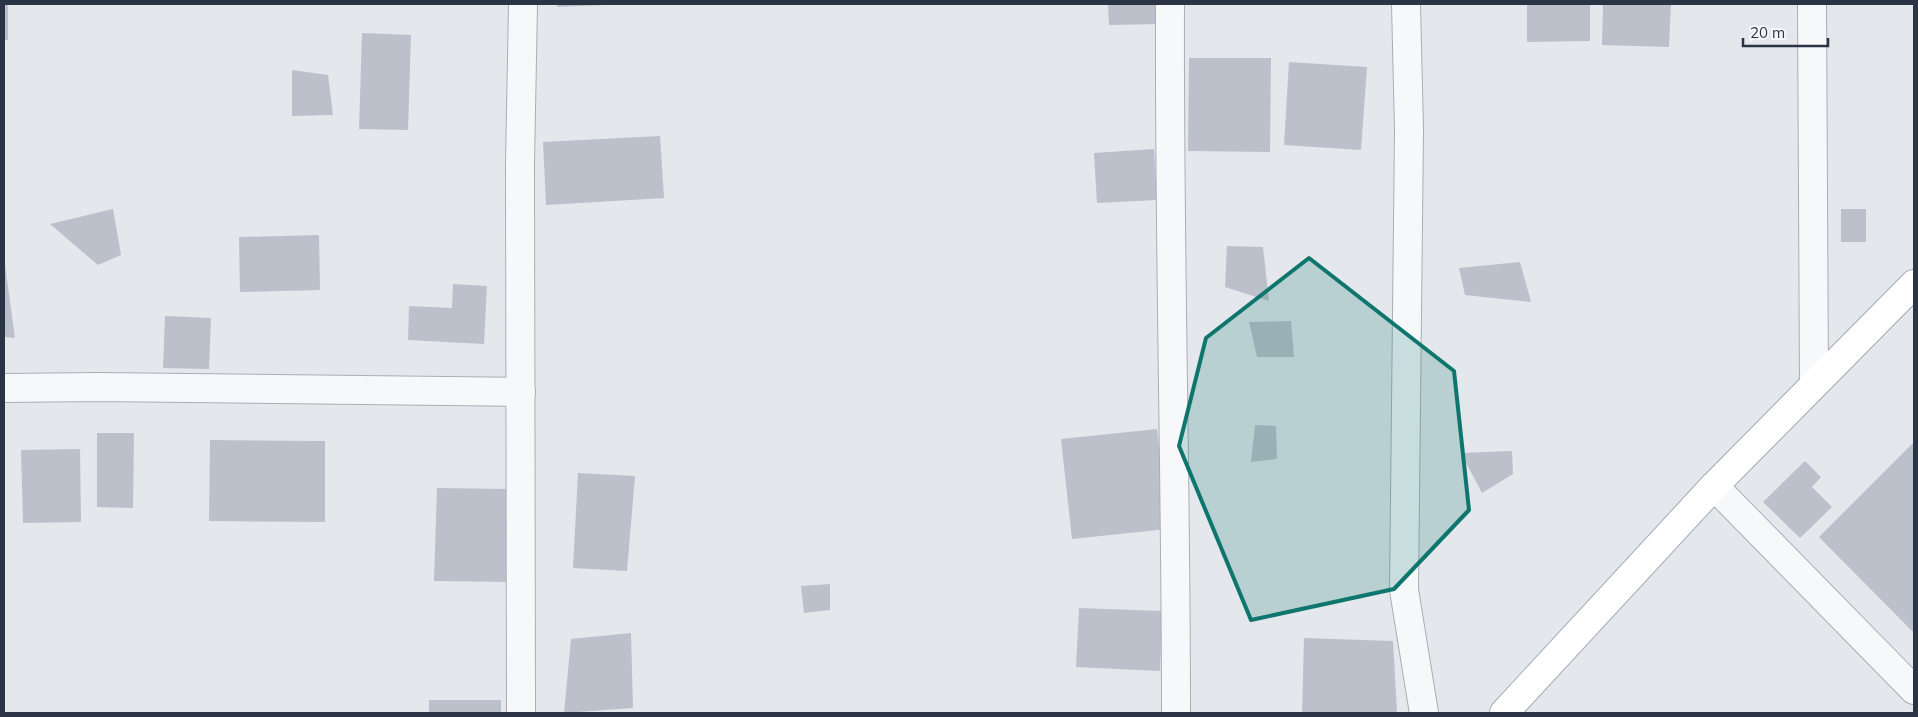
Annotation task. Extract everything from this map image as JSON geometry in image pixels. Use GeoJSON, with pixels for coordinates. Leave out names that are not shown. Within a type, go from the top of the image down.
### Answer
{"type":"FeatureCollection","features":[{"type":"Feature","properties":{"kind":"main road"},"geometry":{"type":"LineString","coordinates":[[1504,713],[1714,486],[1914,284]]}},
{"type":"Feature","properties":{"kind":"street"},"geometry":{"type":"LineString","coordinates":[[521,713],[520,164],[523,4]]}},
{"type":"Feature","properties":{"kind":"street"},"geometry":{"type":"LineString","coordinates":[[1170,4],[1171,371],[1176,554],[1176,713]]}},
{"type":"Feature","properties":{"kind":"street"},"geometry":{"type":"LineString","coordinates":[[1406,4],[1409,130],[1405,332],[1404,590],[1424,713]]}},
{"type":"Feature","properties":{"kind":"street"},"geometry":{"type":"LineString","coordinates":[[1812,4],[1814,383]]}},
{"type":"Feature","properties":{"kind":"street"},"geometry":{"type":"LineString","coordinates":[[4,388],[99,387],[521,392]]}},
{"type":"Feature","properties":{"kind":"street"},"geometry":{"type":"LineString","coordinates":[[1714,486],[1914,690]]}},
{"type":"Feature","properties":{"kind":"highlighted area"},"geometry":{"type":"Polygon","coordinates":[[[1309,258],[1454,371],[1469,510],[1394,589],[1251,620],[1179,446],[1206,338],[1309,258]]]}},
{"type":"Feature","properties":{"kind":"building"},"geometry":{"type":"Polygon","coordinates":[[[4,4],[8,4],[8,40],[4,40],[4,4]]]}},
{"type":"Feature","properties":{"kind":"building"},"geometry":{"type":"Polygon","coordinates":[[[557,4],[605,4],[605,5],[557,7],[557,4]]]}},
{"type":"Feature","properties":{"kind":"building"},"geometry":{"type":"Polygon","coordinates":[[[1108,4],[1159,4],[1160,24],[1109,25],[1108,4]]]}},
{"type":"Feature","properties":{"kind":"building"},"geometry":{"type":"Polygon","coordinates":[[[1527,4],[1590,4],[1590,41],[1527,42],[1527,4]]]}},
{"type":"Feature","properties":{"kind":"building"},"geometry":{"type":"Polygon","coordinates":[[[1603,4],[1671,4],[1669,47],[1602,45],[1603,4]]]}},
{"type":"Feature","properties":{"kind":"building"},"geometry":{"type":"Polygon","coordinates":[[[362,33],[411,35],[408,130],[359,129],[362,33]]]}},
{"type":"Feature","properties":{"kind":"building"},"geometry":{"type":"Polygon","coordinates":[[[1189,58],[1271,58],[1270,152],[1188,151],[1189,58]]]}},
{"type":"Feature","properties":{"kind":"building"},"geometry":{"type":"Polygon","coordinates":[[[1289,62],[1367,67],[1361,150],[1284,145],[1289,62]]]}},
{"type":"Feature","properties":{"kind":"building"},"geometry":{"type":"Polygon","coordinates":[[[292,70],[328,75],[333,115],[292,116],[292,70]]]}},
{"type":"Feature","properties":{"kind":"building"},"geometry":{"type":"Polygon","coordinates":[[[660,136],[664,198],[546,205],[543,142],[660,136]]]}},
{"type":"Feature","properties":{"kind":"building"},"geometry":{"type":"Polygon","coordinates":[[[1154,149],[1157,200],[1097,203],[1094,153],[1154,149]]]}},
{"type":"Feature","properties":{"kind":"building"},"geometry":{"type":"Polygon","coordinates":[[[113,209],[121,255],[98,265],[50,224],[113,209]]]}},
{"type":"Feature","properties":{"kind":"building"},"geometry":{"type":"Polygon","coordinates":[[[1841,209],[1866,209],[1866,242],[1841,242],[1841,209]]]}},
{"type":"Feature","properties":{"kind":"building"},"geometry":{"type":"Polygon","coordinates":[[[319,235],[320,290],[240,292],[239,237],[319,235]]]}},
{"type":"Feature","properties":{"kind":"building"},"geometry":{"type":"Polygon","coordinates":[[[1227,246],[1263,247],[1269,301],[1225,287],[1227,246]]]}},
{"type":"Feature","properties":{"kind":"building"},"geometry":{"type":"Polygon","coordinates":[[[1520,262],[1531,302],[1465,295],[1459,268],[1520,262]]]}},
{"type":"Feature","properties":{"kind":"building"},"geometry":{"type":"Polygon","coordinates":[[[5,265],[15,338],[4,337],[5,265]]]}},
{"type":"Feature","properties":{"kind":"building"},"geometry":{"type":"Polygon","coordinates":[[[453,284],[487,286],[484,344],[408,340],[409,306],[452,308],[453,284]]]}},
{"type":"Feature","properties":{"kind":"building"},"geometry":{"type":"Polygon","coordinates":[[[165,316],[211,318],[209,369],[163,368],[165,316]]]}},
{"type":"Feature","properties":{"kind":"building"},"geometry":{"type":"Polygon","coordinates":[[[1291,321],[1294,357],[1257,357],[1249,322],[1291,321]]]}},
{"type":"Feature","properties":{"kind":"building"},"geometry":{"type":"Polygon","coordinates":[[[1255,425],[1276,426],[1277,459],[1251,462],[1255,425]]]}},
{"type":"Feature","properties":{"kind":"building"},"geometry":{"type":"Polygon","coordinates":[[[1157,429],[1167,529],[1072,539],[1061,439],[1157,429]]]}},
{"type":"Feature","properties":{"kind":"building"},"geometry":{"type":"Polygon","coordinates":[[[97,433],[134,433],[133,508],[97,507],[97,433]]]}},
{"type":"Feature","properties":{"kind":"building"},"geometry":{"type":"Polygon","coordinates":[[[210,440],[325,441],[325,522],[209,521],[210,440]]]}},
{"type":"Feature","properties":{"kind":"building"},"geometry":{"type":"Polygon","coordinates":[[[1914,442],[1914,633],[1819,537],[1914,442]]]}},
{"type":"Feature","properties":{"kind":"building"},"geometry":{"type":"Polygon","coordinates":[[[80,449],[81,522],[23,523],[21,450],[80,449]]]}},
{"type":"Feature","properties":{"kind":"building"},"geometry":{"type":"Polygon","coordinates":[[[1512,451],[1513,474],[1482,493],[1461,453],[1512,451]]]}},
{"type":"Feature","properties":{"kind":"building"},"geometry":{"type":"Polygon","coordinates":[[[1805,461],[1821,477],[1812,487],[1832,507],[1800,538],[1763,502],[1805,461]]]}},
{"type":"Feature","properties":{"kind":"building"},"geometry":{"type":"Polygon","coordinates":[[[578,473],[635,476],[627,571],[573,568],[578,473]]]}},
{"type":"Feature","properties":{"kind":"building"},"geometry":{"type":"Polygon","coordinates":[[[437,488],[511,489],[509,582],[434,581],[437,488]]]}},
{"type":"Feature","properties":{"kind":"building"},"geometry":{"type":"Polygon","coordinates":[[[830,584],[830,610],[804,613],[801,586],[830,584]]]}},
{"type":"Feature","properties":{"kind":"building"},"geometry":{"type":"Polygon","coordinates":[[[1079,608],[1162,611],[1160,671],[1076,667],[1079,608]]]}},
{"type":"Feature","properties":{"kind":"building"},"geometry":{"type":"Polygon","coordinates":[[[631,633],[633,708],[564,713],[571,639],[631,633]]]}},
{"type":"Feature","properties":{"kind":"building"},"geometry":{"type":"Polygon","coordinates":[[[1304,638],[1393,641],[1397,713],[1302,713],[1304,638]]]}},
{"type":"Feature","properties":{"kind":"building"},"geometry":{"type":"Polygon","coordinates":[[[429,700],[501,700],[501,713],[429,713],[429,700]]]}}]}
